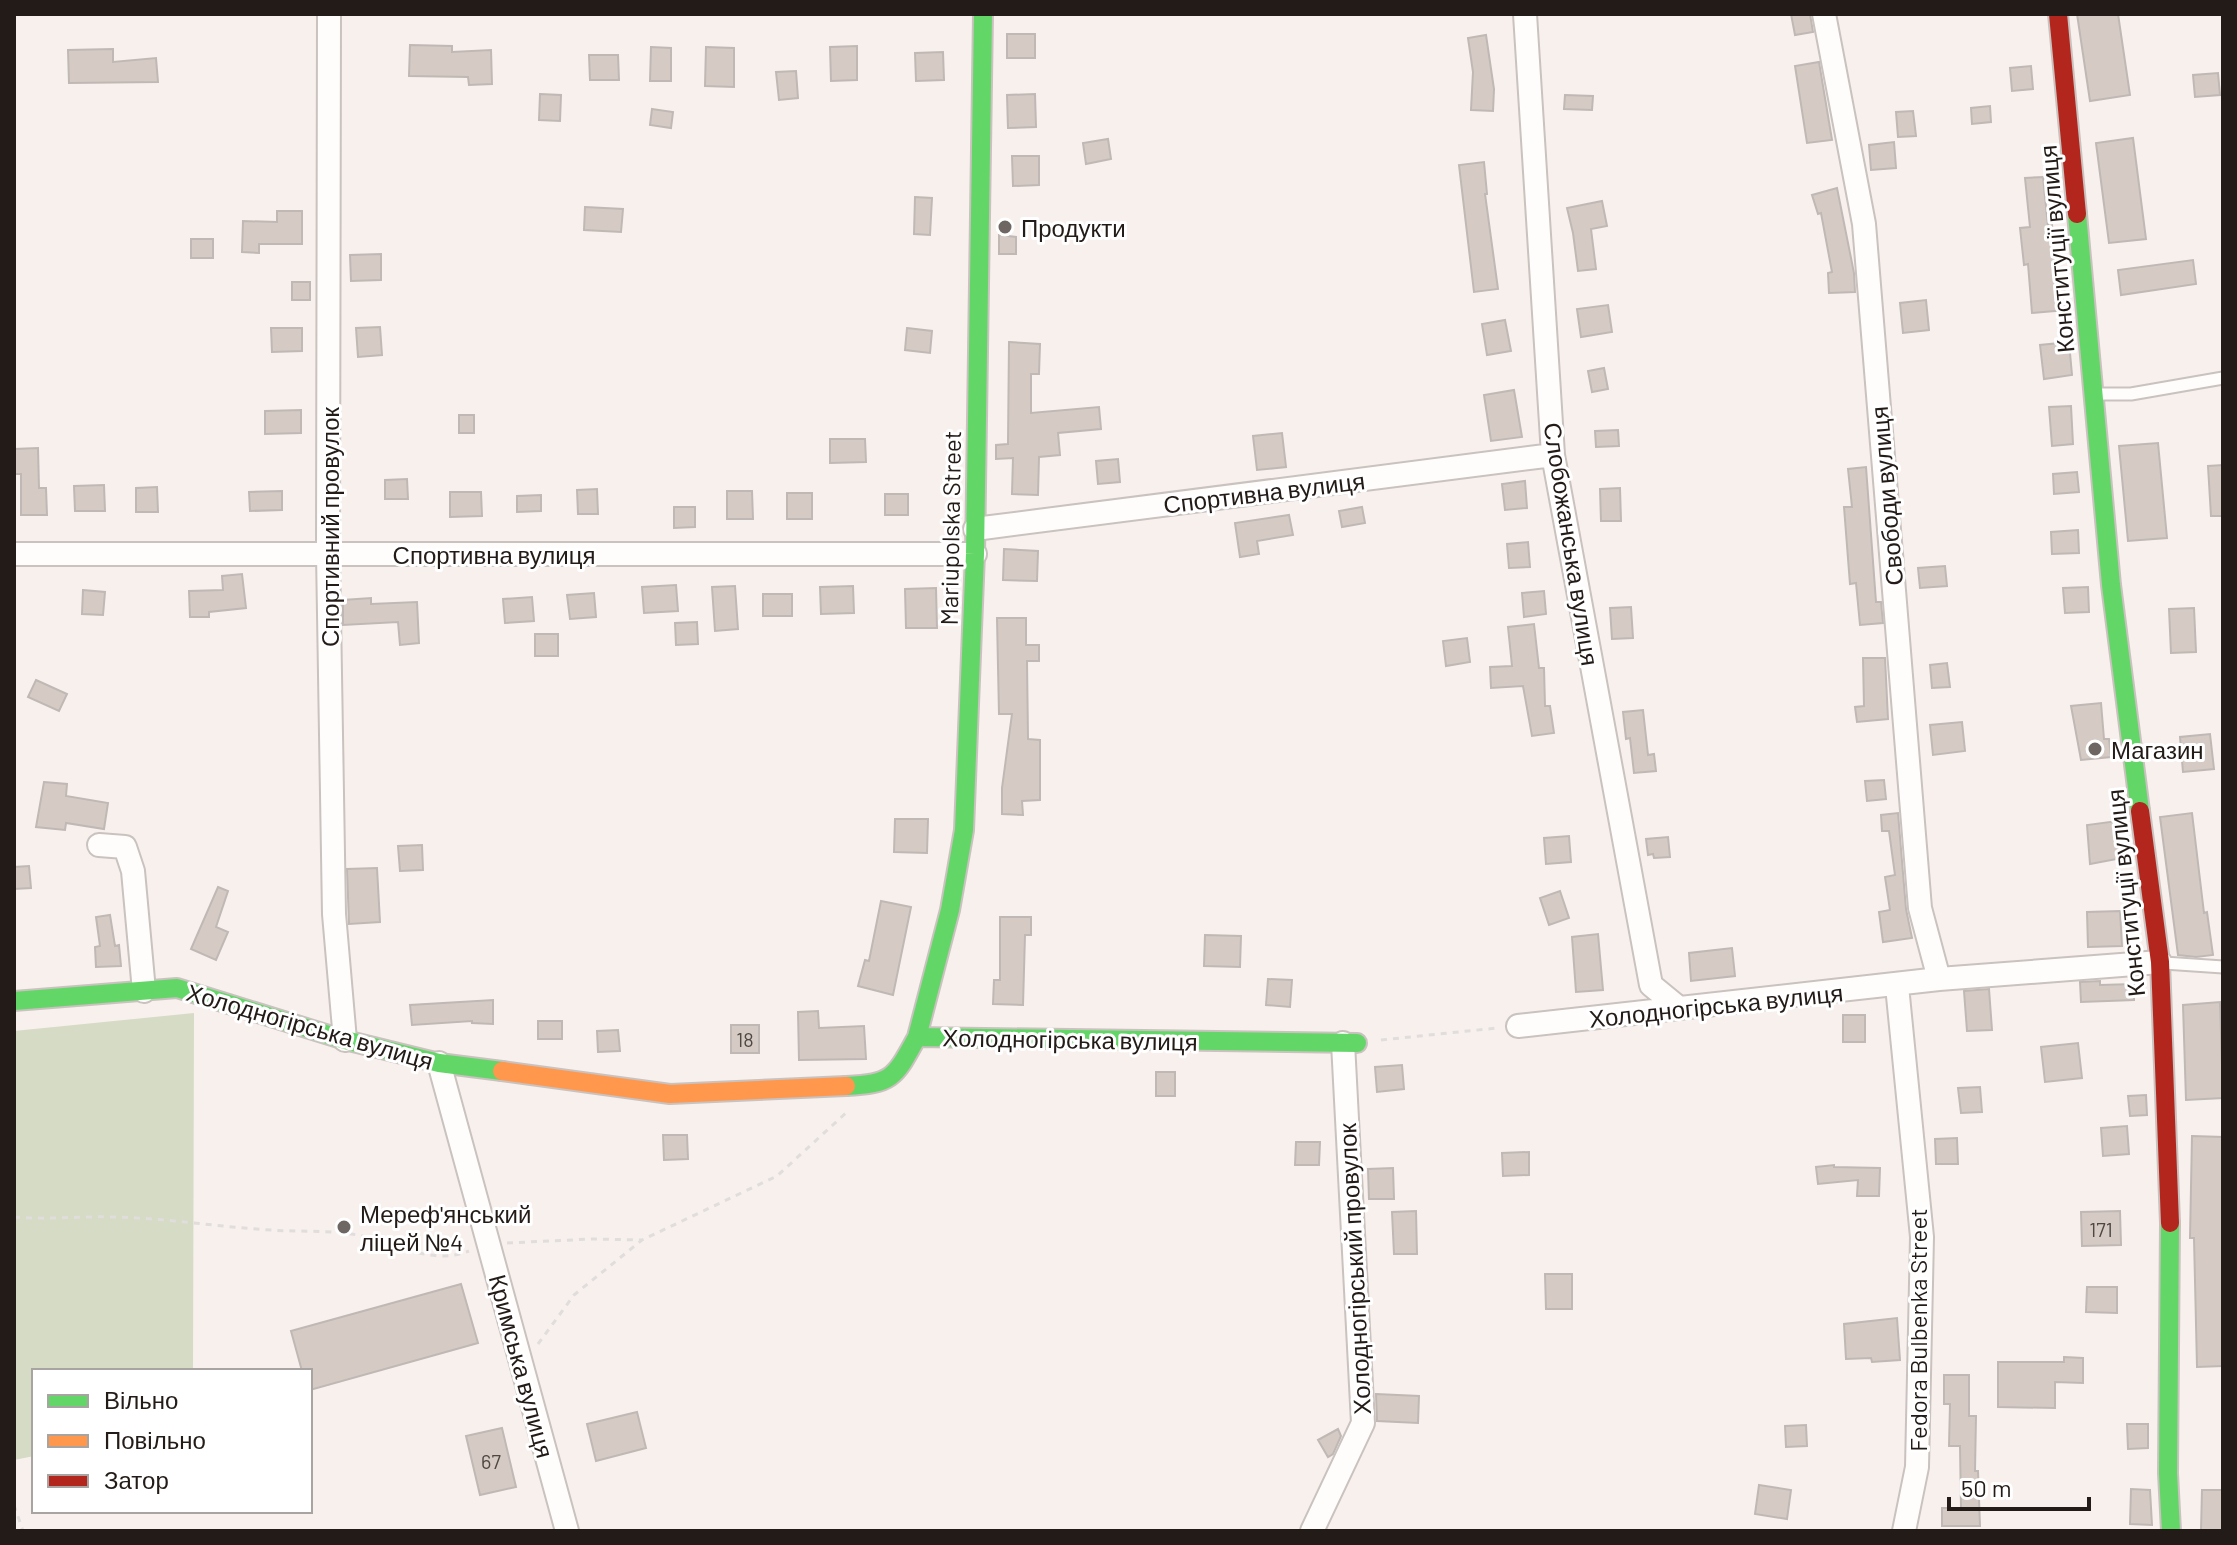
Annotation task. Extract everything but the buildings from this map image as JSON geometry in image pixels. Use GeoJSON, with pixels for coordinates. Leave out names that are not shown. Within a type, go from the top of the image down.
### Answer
{"type":"FeatureCollection","features":[{"type":"Feature","properties":{"kind":"street","name":"Спортивний провулок"},"geometry":{"type":"LineString","coordinates":[[329,14],[328,554],[334,914],[345,1040]]}},
{"type":"Feature","properties":{"kind":"street","name":"Mariupolska Street"},"geometry":{"type":"LineString","coordinates":[[917,1037],[950,910],[964,830],[975,554],[983,14]]}},
{"type":"Feature","properties":{"kind":"street","name":"Слобожанська вулиця"},"geometry":{"type":"LineString","coordinates":[[1525,14],[1553,455],[1651,985],[1679,1008]]}},
{"type":"Feature","properties":{"kind":"street","name":"Свободи вулиця"},"geometry":{"type":"LineString","coordinates":[[1824,14],[1864,224],[1920,908],[1939,979]]}},
{"type":"Feature","properties":{"kind":"street","name":"Конституції вулиця"},"geometry":{"type":"LineString","coordinates":[[2058,14],[2111,585],[2160,962],[2170,1213],[2168,1473],[2171,1531]]}},
{"type":"Feature","properties":{"kind":"street","name":"Спортивна вулиця"},"geometry":{"type":"LineString","coordinates":[[975,529],[1553,455]]}},
{"type":"Feature","properties":{"kind":"street","name":"Спортивна вулиця"},"geometry":{"type":"LineString","coordinates":[[14,554],[975,554]]}},
{"type":"Feature","properties":{"kind":"street"},"geometry":{"type":"LineString","coordinates":[[99,845],[125,847],[133,871],[144,991]]}},
{"type":"Feature","properties":{"kind":"street","name":"Холодногірська вулиця"},"geometry":{"type":"LineString","coordinates":[[1518,1026],[1939,979],[2160,962]]}},
{"type":"Feature","properties":{"kind":"street","name":"Fedora Bulbenka Street"},"geometry":{"type":"LineString","coordinates":[[1897,986],[1922,1237],[1917,1467],[1904,1531]]}},
{"type":"Feature","properties":{"kind":"street","name":"Холодногірська вулиця"},"geometry":{"type":"LineString","coordinates":[[14,1001],[177,988],[345,1040],[439,1063],[670,1094],[876,1085],[898,1072],[917,1037],[1350,1043]]}},
{"type":"Feature","properties":{"kind":"street","name":"Холодногірський провулок"},"geometry":{"type":"LineString","coordinates":[[1312,1531],[1363,1423],[1350,1043]]}},
{"type":"Feature","properties":{"kind":"street","name":"Кримська вулиця"},"geometry":{"type":"LineString","coordinates":[[439,1063],[567,1531]]}},
{"type":"Feature","properties":{"kind":"lane"},"geometry":{"type":"LineString","coordinates":[[2093,394],[2131,394],[2223,378]]}},
{"type":"Feature","properties":{"kind":"lane"},"geometry":{"type":"LineString","coordinates":[[2160,962],[2223,967]]}},
{"type":"Feature","properties":{"kind":"path"},"geometry":{"type":"LineString","coordinates":[[1350,1043],[1518,1026]]}},
{"type":"Feature","properties":{"kind":"path"},"geometry":{"type":"LineString","coordinates":[[522,1366],[574,1295],[642,1240],[777,1176],[876,1085]]}},
{"type":"Feature","properties":{"kind":"path"},"geometry":{"type":"LineString","coordinates":[[14,1217],[130,1217],[271,1231],[352,1234],[432,1256],[455,1256],[488,1244],[642,1240]]}},
{"type":"Feature","properties":{"kind":"path"},"geometry":{"type":"LineString","coordinates":[[14,1505],[23,1531]]}},
{"type":"Feature","properties":{"kind":"green space"},"geometry":{"type":"Polygon","coordinates":[[[194,1013],[193,1369],[32,1369],[32,1456],[14,1460],[14,1031],[194,1013]]]}},
{"type":"Feature","properties":{"kind":"traffic: fast"},"geometry":{"type":"LineString","coordinates":[[917,1037],[950,910],[964,830],[975,554],[983,14]]}},
{"type":"Feature","properties":{"kind":"traffic: fast"},"geometry":{"type":"LineString","coordinates":[[2077,214],[2111,585],[2140,811]]}},
{"type":"Feature","properties":{"kind":"traffic: fast"},"geometry":{"type":"LineString","coordinates":[[14,1001],[177,988],[345,1040],[439,1063],[502,1071]]}},
{"type":"Feature","properties":{"kind":"traffic: fast"},"geometry":{"type":"LineString","coordinates":[[846,1086],[874,1083],[891,1076],[917,1037],[1357,1043]]}},
{"type":"Feature","properties":{"kind":"traffic: fast"},"geometry":{"type":"LineString","coordinates":[[2170,1223],[2168,1473],[2171,1531]]}},
{"type":"Feature","properties":{"kind":"traffic: slow"},"geometry":{"type":"LineString","coordinates":[[502,1071],[670,1094],[846,1086]]}},
{"type":"Feature","properties":{"kind":"traffic: jam"},"geometry":{"type":"LineString","coordinates":[[2058,14],[2077,214]]}},
{"type":"Feature","properties":{"kind":"traffic: jam"},"geometry":{"type":"LineString","coordinates":[[2140,811],[2160,962],[2170,1223]]}},
{"type":"Feature","properties":{"kind":"place","name":"Продукти"},"geometry":{"type":"Point","coordinates":[1005,227]}},
{"type":"Feature","properties":{"kind":"place","name":"Магазин"},"geometry":{"type":"Point","coordinates":[2095,749]}},
{"type":"Feature","properties":{"kind":"place","name":"Мереф'янський ліцей №4"},"geometry":{"type":"Point","coordinates":[344,1227]}}]}
